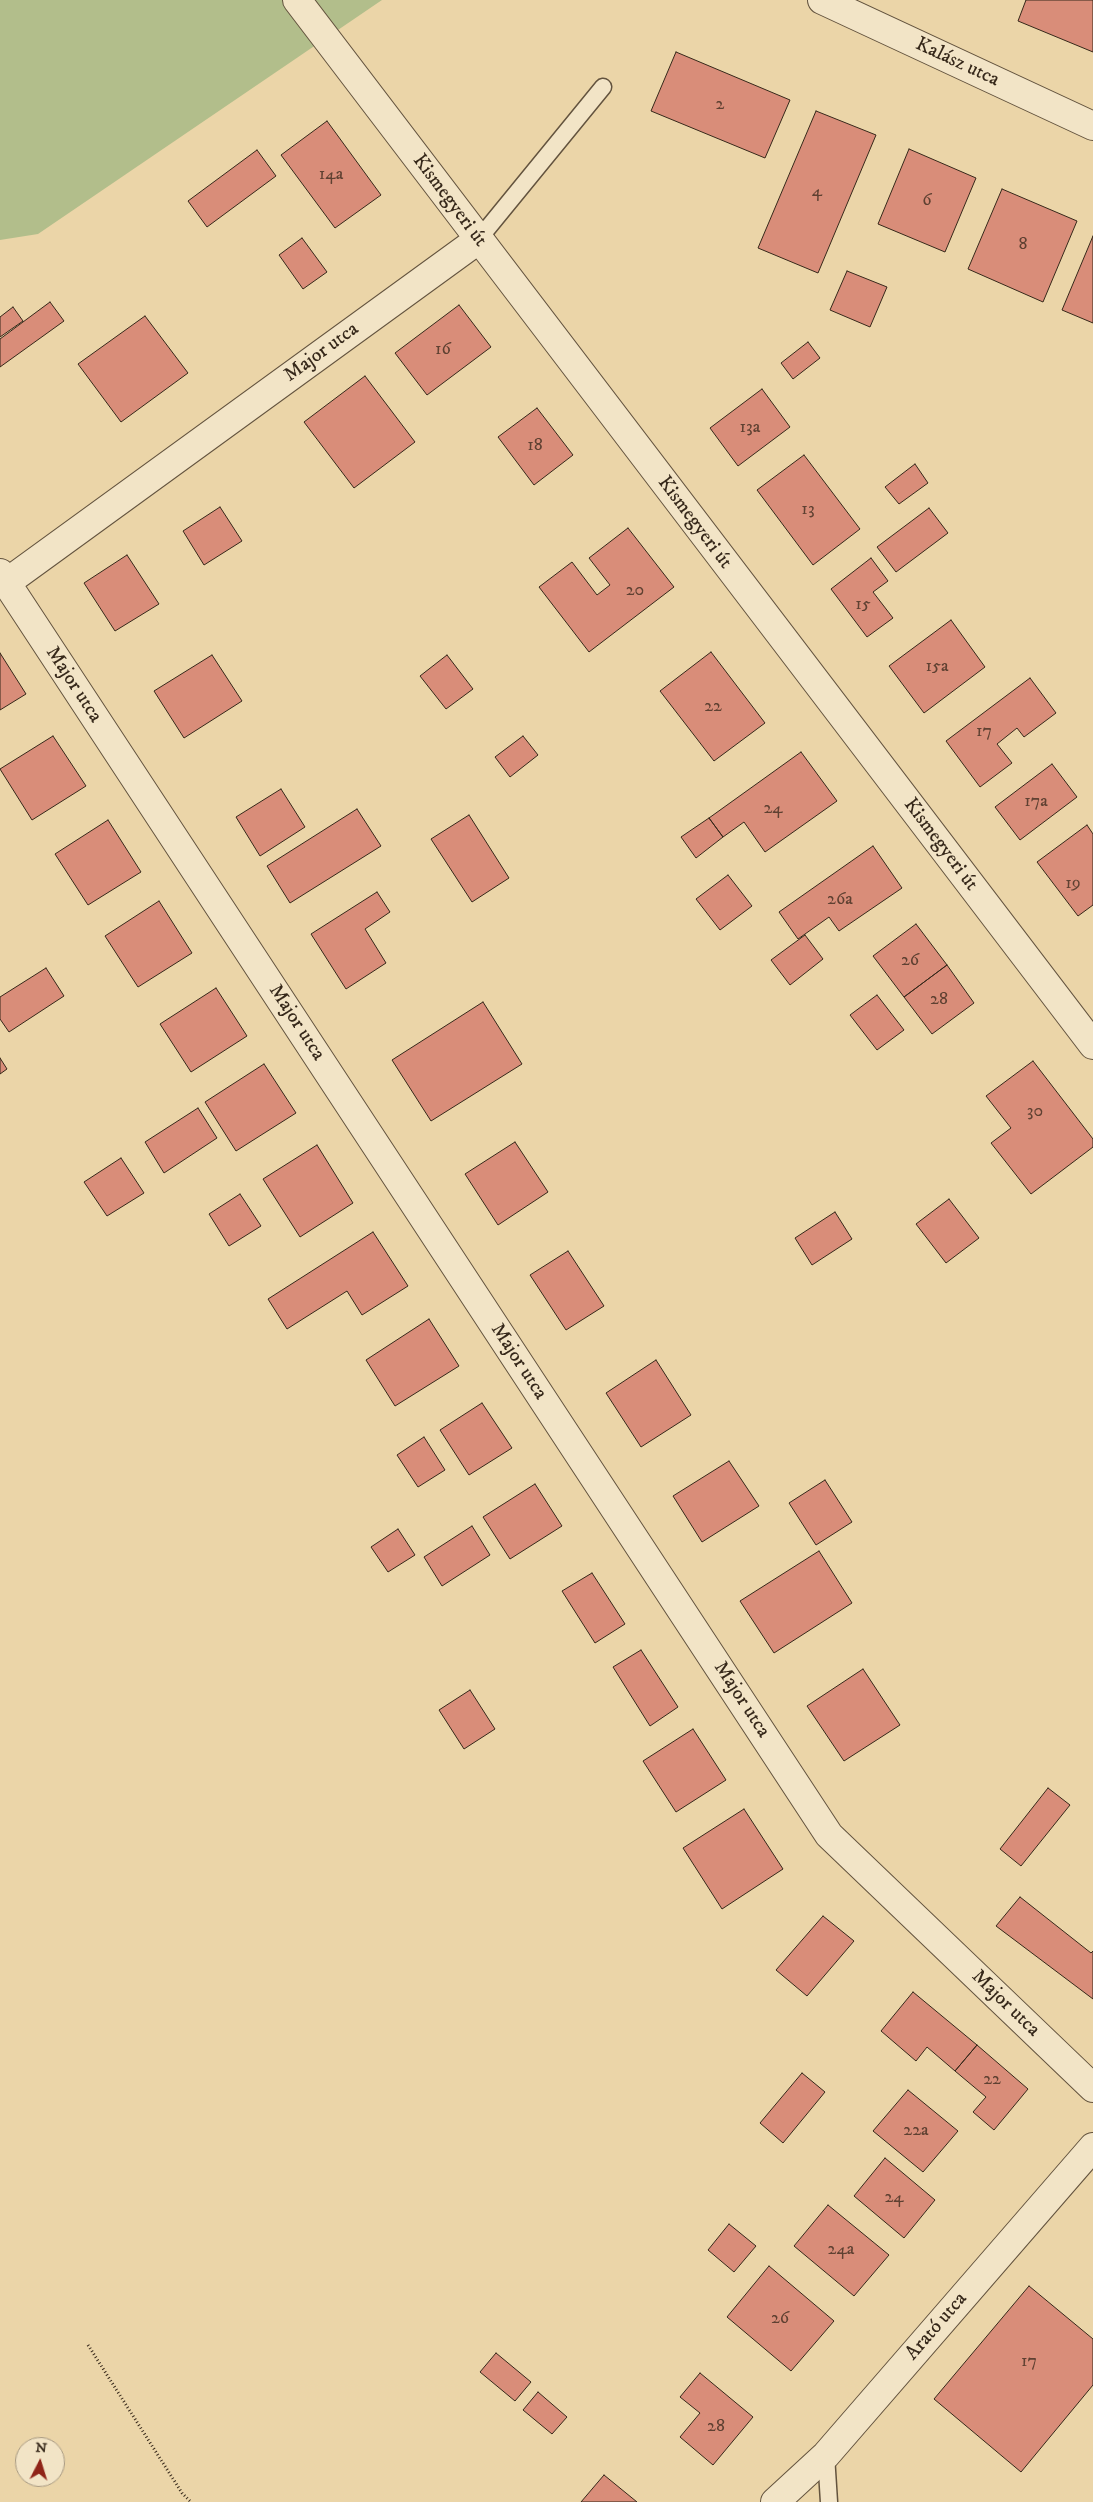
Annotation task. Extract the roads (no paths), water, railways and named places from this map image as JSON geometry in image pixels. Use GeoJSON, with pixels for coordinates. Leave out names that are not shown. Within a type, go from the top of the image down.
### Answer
{"type":"FeatureCollection","features":[{"type":"Feature","properties":{"kind":"street","name":"Kismegyeri út"},"geometry":{"type":"LineString","coordinates":[[297,0],[1093,1045]]}},
{"type":"Feature","properties":{"kind":"street","name":"Kalász utca"},"geometry":{"type":"LineString","coordinates":[[822,0],[1093,126]]}},
{"type":"Feature","properties":{"kind":"street","name":"Major utca"},"geometry":{"type":"LineString","coordinates":[[478,240],[3,578],[830,1835],[1093,2088]]}},
{"type":"Feature","properties":{"kind":"street","name":"Arató utca"},"geometry":{"type":"LineString","coordinates":[[775,2502],[826,2455],[1093,2147]]}},
{"type":"Feature","properties":{"kind":"lane","name":"Major utca"},"geometry":{"type":"LineString","coordinates":[[478,240],[603,87]]}},
{"type":"Feature","properties":{"kind":"lane"},"geometry":{"type":"LineString","coordinates":[[826,2455],[829,2502]]}}]}
